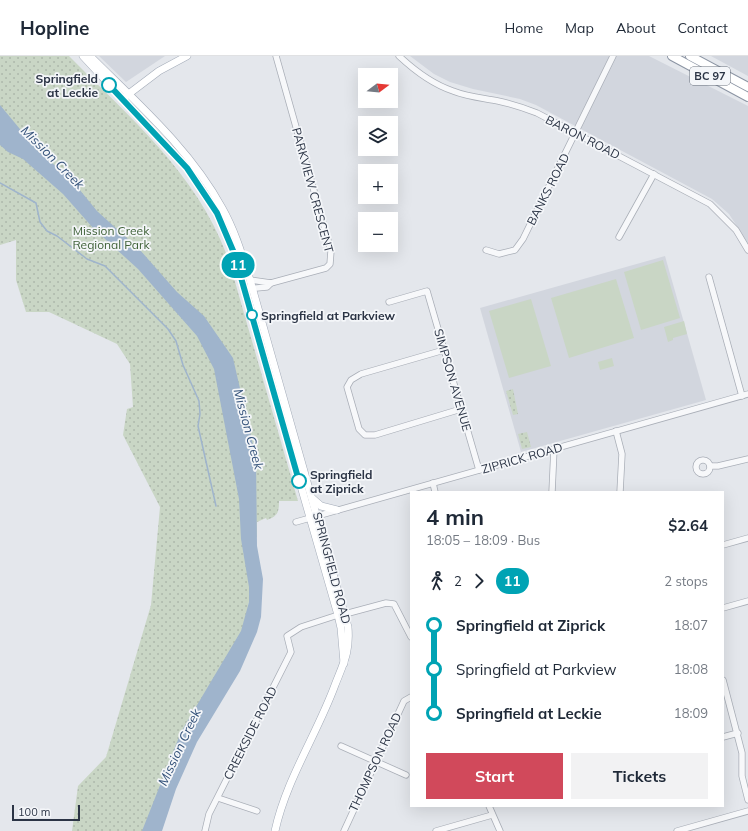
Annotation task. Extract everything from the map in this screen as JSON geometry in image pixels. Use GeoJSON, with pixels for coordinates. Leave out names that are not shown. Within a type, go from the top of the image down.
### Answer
{"type":"FeatureCollection","features":[{"type":"Feature","properties":{"kind":"highway","name":"BC 97"},"geometry":{"type":"LineString","coordinates":[[672,56],[748,96]]}},
{"type":"Feature","properties":{"kind":"highway","name":"BC 97"},"geometry":{"type":"LineString","coordinates":[[690,56],[748,87]]}},
{"type":"Feature","properties":{"kind":"main road","name":"SPRINGFIELD ROAD"},"geometry":{"type":"LineString","coordinates":[[83,56],[193,163],[211,189],[235,234],[250,280],[248,289],[341,615],[344,663],[330,700],[279,810],[275,831]]}},
{"type":"Feature","properties":{"kind":"main road","name":"SPRINGFIELD ROAD"},"geometry":{"type":"LineString","coordinates":[[90,56],[187,168],[217,213],[228,236],[248,289],[312,497],[313,516]]}},
{"type":"Feature","properties":{"kind":"main road"},"geometry":{"type":"LineString","coordinates":[[125,97],[159,70],[186,56]]}},
{"type":"Feature","properties":{"kind":"main road"},"geometry":{"type":"LineString","coordinates":[[312,497],[321,506],[337,510]]}},
{"type":"Feature","properties":{"kind":"street","name":"PARKVIEW CRESCENT"},"geometry":{"type":"LineString","coordinates":[[250,280],[271,283],[326,268],[330,264],[331,251],[276,56]]}},
{"type":"Feature","properties":{"kind":"street","name":"BARON ROAD"},"geometry":{"type":"LineString","coordinates":[[399,56],[414,70],[453,92],[475,98],[518,106],[537,113],[710,204],[736,230],[748,250]]}},
{"type":"Feature","properties":{"kind":"street","name":"BANKS ROAD"},"geometry":{"type":"LineString","coordinates":[[486,250],[499,254],[515,250],[523,239],[576,134],[613,56]]}},
{"type":"Feature","properties":{"kind":"street"},"geometry":{"type":"LineString","coordinates":[[619,237],[654,174]]}},
{"type":"Feature","properties":{"kind":"street"},"geometry":{"type":"LineString","coordinates":[[709,277],[745,395]]}},
{"type":"Feature","properties":{"kind":"street","name":"PARKVIEW CRESCENT"},"geometry":{"type":"LineString","coordinates":[[248,289],[267,287],[271,283]]}},
{"type":"Feature","properties":{"kind":"street","name":"SIMPSON AVENUE"},"geometry":{"type":"LineString","coordinates":[[389,302],[427,291],[479,470]]}},
{"type":"Feature","properties":{"kind":"street"},"geometry":{"type":"LineString","coordinates":[[444,350],[361,374],[351,380],[347,387],[359,429],[365,435],[375,435],[461,409]]}},
{"type":"Feature","properties":{"kind":"street","name":"ZIPRICK ROAD"},"geometry":{"type":"LineString","coordinates":[[296,522],[745,395]]}},
{"type":"Feature","properties":{"kind":"street"},"geometry":{"type":"LineString","coordinates":[[616,431],[622,454],[620,491]]}},
{"type":"Feature","properties":{"kind":"street"},"geometry":{"type":"LineString","coordinates":[[552,491],[554,449]]}},
{"type":"Feature","properties":{"kind":"street"},"geometry":{"type":"LineString","coordinates":[[710,466],[718,466],[748,459]]}},
{"type":"Feature","properties":{"kind":"street"},"geometry":{"type":"LineString","coordinates":[[432,483],[435,491]]}},
{"type":"Feature","properties":{"kind":"street"},"geometry":{"type":"LineString","coordinates":[[724,545],[748,538]]}},
{"type":"Feature","properties":{"kind":"street"},"geometry":{"type":"LineString","coordinates":[[724,608],[748,601]]}},
{"type":"Feature","properties":{"kind":"street"},"geometry":{"type":"LineString","coordinates":[[341,615],[386,603],[394,604],[410,635]]}},
{"type":"Feature","properties":{"kind":"street","name":"CREEKSIDE ROAD"},"geometry":{"type":"LineString","coordinates":[[205,831],[209,814],[291,652],[287,636],[301,627],[341,615]]}},
{"type":"Feature","properties":{"kind":"street"},"geometry":{"type":"LineString","coordinates":[[724,684],[738,733],[742,753],[742,776],[748,800]]}},
{"type":"Feature","properties":{"kind":"street","name":"THOMPSON ROAD"},"geometry":{"type":"LineString","coordinates":[[344,831],[404,701],[410,698]]}},
{"type":"Feature","properties":{"kind":"street"},"geometry":{"type":"LineString","coordinates":[[724,737],[738,733]]}},
{"type":"Feature","properties":{"kind":"street"},"geometry":{"type":"LineString","coordinates":[[341,746],[406,775]]}},
{"type":"Feature","properties":{"kind":"street"},"geometry":{"type":"LineString","coordinates":[[218,798],[257,811]]}},
{"type":"Feature","properties":{"kind":"street"},"geometry":{"type":"LineString","coordinates":[[488,807],[500,831]]}},
{"type":"Feature","properties":{"kind":"street"},"geometry":{"type":"LineString","coordinates":[[678,831],[748,811]]}},
{"type":"Feature","properties":{"kind":"street"},"geometry":{"type":"LineString","coordinates":[[436,831],[492,815]]}},
{"type":"Feature","properties":{"kind":"shaded area"},"geometry":{"type":"Polygon","coordinates":[[[99,56],[165,56],[126,82],[99,56]]]}},
{"type":"Feature","properties":{"kind":"shaded area"},"geometry":{"type":"Polygon","coordinates":[[[410,56],[649,56],[748,106],[748,243],[729,214],[712,199],[536,105],[520,99],[473,89],[450,82],[434,74],[410,56]]]}},
{"type":"Feature","properties":{"kind":"shaded area"},"geometry":{"type":"Polygon","coordinates":[[[711,56],[748,56],[748,76],[711,56]]]}},
{"type":"Feature","properties":{"kind":"shaded area"},"geometry":{"type":"Polygon","coordinates":[[[665,256],[706,400],[521,452],[480,308],[665,256]]]}},
{"type":"Feature","properties":{"kind":"green space","name":"Mission Creek Regional Park"},"geometry":{"type":"Polygon","coordinates":[[[0,56],[69,56],[139,126],[182,175],[216,230],[229,261],[298,501],[279,501],[279,508],[274,517],[267,520],[266,518],[257,522],[257,537],[249,540],[250,596],[244,630],[145,831],[72,831],[78,786],[106,757],[151,605],[160,507],[123,435],[127,409],[133,407],[130,364],[117,344],[49,312],[26,312],[16,280],[16,240],[0,245],[0,56]]]}},
{"type":"Feature","properties":{"kind":"green space"},"geometry":{"type":"Polygon","coordinates":[[[663,260],[680,318],[641,330],[624,272],[663,260]]]}},
{"type":"Feature","properties":{"kind":"green space"},"geometry":{"type":"Polygon","coordinates":[[[616,279],[634,338],[569,358],[551,298],[616,279]]]}},
{"type":"Feature","properties":{"kind":"green space"},"geometry":{"type":"Polygon","coordinates":[[[531,299],[551,366],[509,378],[489,311],[531,299]]]}},
{"type":"Feature","properties":{"kind":"green space"},"geometry":{"type":"Polygon","coordinates":[[[684,321],[687,334],[673,338],[673,340],[668,342],[664,327],[684,321]]]}},
{"type":"Feature","properties":{"kind":"green space"},"geometry":{"type":"Polygon","coordinates":[[[612,358],[614,366],[600,370],[598,362],[612,358]]]}},
{"type":"Feature","properties":{"kind":"green space"},"geometry":{"type":"Polygon","coordinates":[[[513,389],[518,414],[513,415],[506,391],[513,389]]]}},
{"type":"Feature","properties":{"kind":"green space"},"geometry":{"type":"Polygon","coordinates":[[[527,432],[531,447],[522,449],[518,434],[527,432]]]}},
{"type":"Feature","properties":{"kind":"water","name":"Mission Creek"},"geometry":{"type":"Polygon","coordinates":[[[0,105],[39,152],[70,178],[97,211],[140,250],[177,292],[204,316],[233,358],[256,458],[257,546],[263,579],[261,617],[257,632],[240,671],[197,742],[176,789],[162,831],[142,831],[181,732],[241,631],[249,602],[249,587],[241,539],[239,499],[214,369],[197,336],[138,269],[93,228],[63,194],[23,159],[8,152],[0,145],[0,105]]]}},
{"type":"Feature","properties":{"kind":"waterway"},"geometry":{"type":"LineString","coordinates":[[0,183],[36,203],[40,222],[47,231],[57,236],[87,259],[105,266],[168,329],[176,341],[183,365],[199,401],[200,414],[198,426],[216,506]]}},
{"type":"Feature","properties":{"kind":"bus line","name":"11"},"geometry":{"type":"LineString","coordinates":[[109,85],[187,168],[217,213],[234,253],[299,481]]}},
{"type":"Feature","properties":{"kind":"place","name":"Springfield at Leckie"},"geometry":{"type":"Point","coordinates":[109,85]}},
{"type":"Feature","properties":{"kind":"place","name":"Springfield at Parkview"},"geometry":{"type":"Point","coordinates":[252,315]}},
{"type":"Feature","properties":{"kind":"place","name":"Springfield at Ziprick"},"geometry":{"type":"Point","coordinates":[299,481]}}]}
